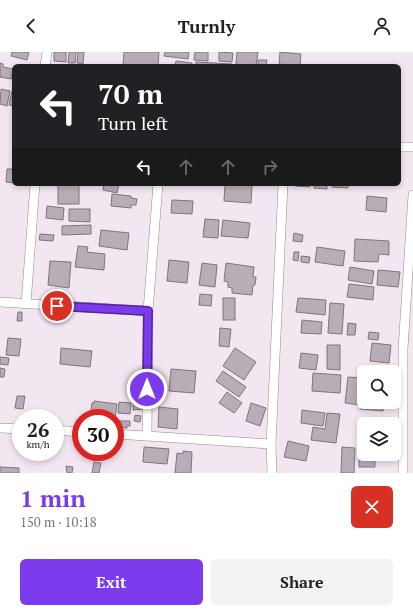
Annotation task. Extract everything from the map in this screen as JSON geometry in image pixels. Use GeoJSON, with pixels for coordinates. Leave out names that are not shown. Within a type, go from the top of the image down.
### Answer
{"type":"FeatureCollection","features":[{"type":"Feature","properties":{"kind":"street"},"geometry":{"type":"LineString","coordinates":[[45,64],[47,52]]}},
{"type":"Feature","properties":{"kind":"street"},"geometry":{"type":"LineString","coordinates":[[401,147],[413,147]]}},
{"type":"Feature","properties":{"kind":"street"},"geometry":{"type":"LineString","coordinates":[[26,304],[35,186]]}},
{"type":"Feature","properties":{"kind":"street"},"geometry":{"type":"LineString","coordinates":[[147,436],[148,311],[158,186]]}},
{"type":"Feature","properties":{"kind":"street"},"geometry":{"type":"LineString","coordinates":[[272,473],[271,444],[283,186]]}},
{"type":"Feature","properties":{"kind":"street"},"geometry":{"type":"LineString","coordinates":[[403,473],[403,349],[413,195]]}},
{"type":"Feature","properties":{"kind":"street"},"geometry":{"type":"LineString","coordinates":[[0,302],[148,311]]}},
{"type":"Feature","properties":{"kind":"street"},"geometry":{"type":"LineString","coordinates":[[0,428],[12,429]]}},
{"type":"Feature","properties":{"kind":"street"},"geometry":{"type":"LineString","coordinates":[[124,435],[271,444]]}},
{"type":"Feature","properties":{"kind":"building"},"geometry":{"type":"Polygon","coordinates":[[[12,52],[29,52],[27,60],[11,56],[12,52]]]}},
{"type":"Feature","properties":{"kind":"building"},"geometry":{"type":"Polygon","coordinates":[[[54,52],[66,52],[66,62],[54,61],[54,52]]]}},
{"type":"Feature","properties":{"kind":"building"},"geometry":{"type":"Polygon","coordinates":[[[69,52],[76,52],[75,63],[68,63],[69,52]]]}},
{"type":"Feature","properties":{"kind":"building"},"geometry":{"type":"Polygon","coordinates":[[[78,52],[84,52],[83,64],[77,63],[78,52]]]}},
{"type":"Feature","properties":{"kind":"building"},"geometry":{"type":"Polygon","coordinates":[[[124,52],[159,52],[158,64],[123,64],[124,52]]]}},
{"type":"Feature","properties":{"kind":"building"},"geometry":{"type":"Polygon","coordinates":[[[165,52],[189,52],[188,59],[164,56],[165,52]]]}},
{"type":"Feature","properties":{"kind":"building"},"geometry":{"type":"Polygon","coordinates":[[[195,52],[208,52],[208,61],[194,60],[195,52]]]}},
{"type":"Feature","properties":{"kind":"building"},"geometry":{"type":"Polygon","coordinates":[[[219,52],[233,53],[232,62],[219,61],[219,52]]]}},
{"type":"Feature","properties":{"kind":"building"},"geometry":{"type":"Polygon","coordinates":[[[237,52],[258,52],[256,64],[236,64],[237,52]]]}},
{"type":"Feature","properties":{"kind":"building"},"geometry":{"type":"Polygon","coordinates":[[[280,52],[301,54],[300,64],[279,64],[280,52]]]}},
{"type":"Feature","properties":{"kind":"building"},"geometry":{"type":"Polygon","coordinates":[[[258,60],[267,60],[266,64],[258,64],[258,60]]]}},
{"type":"Feature","properties":{"kind":"building"},"geometry":{"type":"Polygon","coordinates":[[[176,61],[192,63],[192,64],[175,64],[176,61]]]}},
{"type":"Feature","properties":{"kind":"building"},"geometry":{"type":"Polygon","coordinates":[[[196,62],[232,64],[196,64],[196,62]]]}},
{"type":"Feature","properties":{"kind":"building"},"geometry":{"type":"Polygon","coordinates":[[[0,63],[3,64],[3,67],[12,69],[11,79],[0,77],[0,63]]]}},
{"type":"Feature","properties":{"kind":"building"},"geometry":{"type":"Polygon","coordinates":[[[1,89],[10,91],[7,106],[0,104],[1,89]]]}},
{"type":"Feature","properties":{"kind":"building"},"geometry":{"type":"Polygon","coordinates":[[[12,91],[12,106],[9,105],[12,91]]]}},
{"type":"Feature","properties":{"kind":"building"},"geometry":{"type":"Polygon","coordinates":[[[7,169],[12,169],[12,183],[6,182],[7,169]]]}},
{"type":"Feature","properties":{"kind":"building"},"geometry":{"type":"Polygon","coordinates":[[[58,186],[79,186],[79,204],[58,204],[58,186]]]}},
{"type":"Feature","properties":{"kind":"building"},"geometry":{"type":"Polygon","coordinates":[[[104,186],[119,186],[117,193],[103,190],[104,186]]]}},
{"type":"Feature","properties":{"kind":"building"},"geometry":{"type":"Polygon","coordinates":[[[225,186],[252,186],[251,203],[224,201],[225,186]]]}},
{"type":"Feature","properties":{"kind":"building"},"geometry":{"type":"Polygon","coordinates":[[[314,186],[327,186],[327,189],[314,188],[314,186]]]}},
{"type":"Feature","properties":{"kind":"building"},"geometry":{"type":"Polygon","coordinates":[[[348,186],[348,188],[332,187],[348,186]]]}},
{"type":"Feature","properties":{"kind":"building"},"geometry":{"type":"Polygon","coordinates":[[[112,194],[131,196],[131,198],[137,199],[136,205],[131,205],[131,208],[111,206],[112,194]]]}},
{"type":"Feature","properties":{"kind":"building"},"geometry":{"type":"Polygon","coordinates":[[[367,196],[387,198],[386,212],[366,210],[367,196]]]}},
{"type":"Feature","properties":{"kind":"building"},"geometry":{"type":"Polygon","coordinates":[[[172,200],[193,201],[192,214],[171,213],[172,200]]]}},
{"type":"Feature","properties":{"kind":"building"},"geometry":{"type":"Polygon","coordinates":[[[47,206],[64,208],[63,220],[46,218],[47,206]]]}},
{"type":"Feature","properties":{"kind":"building"},"geometry":{"type":"Polygon","coordinates":[[[69,209],[90,209],[90,222],[69,221],[69,209]]]}},
{"type":"Feature","properties":{"kind":"building"},"geometry":{"type":"Polygon","coordinates":[[[205,219],[219,220],[218,238],[203,237],[205,219]]]}},
{"type":"Feature","properties":{"kind":"building"},"geometry":{"type":"Polygon","coordinates":[[[223,220],[250,223],[248,238],[221,236],[223,220]]]}},
{"type":"Feature","properties":{"kind":"building"},"geometry":{"type":"Polygon","coordinates":[[[91,225],[91,234],[62,235],[62,226],[91,225]]]}},
{"type":"Feature","properties":{"kind":"building"},"geometry":{"type":"Polygon","coordinates":[[[101,230],[129,233],[127,250],[99,246],[101,230]]]}},
{"type":"Feature","properties":{"kind":"building"},"geometry":{"type":"Polygon","coordinates":[[[294,233],[303,235],[302,242],[293,241],[294,233]]]}},
{"type":"Feature","properties":{"kind":"building"},"geometry":{"type":"Polygon","coordinates":[[[40,234],[54,235],[53,241],[39,240],[40,234]]]}},
{"type":"Feature","properties":{"kind":"building"},"geometry":{"type":"Polygon","coordinates":[[[355,239],[389,241],[389,255],[379,254],[378,262],[354,261],[355,239]]]}},
{"type":"Feature","properties":{"kind":"building"},"geometry":{"type":"Polygon","coordinates":[[[78,246],[88,247],[87,252],[105,254],[104,270],[75,267],[78,246]]]}},
{"type":"Feature","properties":{"kind":"building"},"geometry":{"type":"Polygon","coordinates":[[[317,247],[345,251],[343,266],[315,262],[317,247]]]}},
{"type":"Feature","properties":{"kind":"building"},"geometry":{"type":"Polygon","coordinates":[[[294,252],[299,252],[298,261],[293,260],[294,252]]]}},
{"type":"Feature","properties":{"kind":"building"},"geometry":{"type":"Polygon","coordinates":[[[301,256],[310,257],[309,263],[301,262],[301,256]]]}},
{"type":"Feature","properties":{"kind":"building"},"geometry":{"type":"Polygon","coordinates":[[[169,260],[189,262],[187,283],[167,281],[169,260]]]}},
{"type":"Feature","properties":{"kind":"building"},"geometry":{"type":"Polygon","coordinates":[[[50,261],[71,262],[69,288],[48,285],[50,261]]]}},
{"type":"Feature","properties":{"kind":"building"},"geometry":{"type":"Polygon","coordinates":[[[202,263],[217,265],[215,287],[199,285],[202,263]]]}},
{"type":"Feature","properties":{"kind":"building"},"geometry":{"type":"Polygon","coordinates":[[[226,263],[254,267],[253,277],[256,277],[252,295],[232,293],[232,288],[228,287],[228,282],[224,281],[226,263]]]}},
{"type":"Feature","properties":{"kind":"building"},"geometry":{"type":"Polygon","coordinates":[[[350,267],[374,271],[372,284],[348,280],[350,267]]]}},
{"type":"Feature","properties":{"kind":"building"},"geometry":{"type":"Polygon","coordinates":[[[378,270],[400,272],[398,287],[377,285],[378,270]]]}},
{"type":"Feature","properties":{"kind":"building"},"geometry":{"type":"Polygon","coordinates":[[[349,284],[374,287],[373,300],[347,297],[349,284]]]}},
{"type":"Feature","properties":{"kind":"building"},"geometry":{"type":"Polygon","coordinates":[[[200,294],[212,295],[211,306],[199,305],[200,294]]]}},
{"type":"Feature","properties":{"kind":"building"},"geometry":{"type":"Polygon","coordinates":[[[223,298],[235,298],[235,320],[223,320],[223,298]]]}},
{"type":"Feature","properties":{"kind":"building"},"geometry":{"type":"Polygon","coordinates":[[[298,298],[326,300],[325,315],[296,312],[298,298]]]}},
{"type":"Feature","properties":{"kind":"building"},"geometry":{"type":"Polygon","coordinates":[[[330,303],[344,304],[342,334],[328,333],[330,303]]]}},
{"type":"Feature","properties":{"kind":"building"},"geometry":{"type":"Polygon","coordinates":[[[18,312],[22,312],[22,321],[17,321],[18,312]]]}},
{"type":"Feature","properties":{"kind":"building"},"geometry":{"type":"Polygon","coordinates":[[[302,320],[322,322],[321,334],[301,333],[302,320]]]}},
{"type":"Feature","properties":{"kind":"building"},"geometry":{"type":"Polygon","coordinates":[[[348,323],[356,324],[355,335],[347,335],[348,323]]]}},
{"type":"Feature","properties":{"kind":"building"},"geometry":{"type":"Polygon","coordinates":[[[220,328],[231,329],[229,347],[219,346],[220,328]]]}},
{"type":"Feature","properties":{"kind":"building"},"geometry":{"type":"Polygon","coordinates":[[[369,332],[379,333],[378,340],[368,339],[369,332]]]}},
{"type":"Feature","properties":{"kind":"building"},"geometry":{"type":"Polygon","coordinates":[[[8,338],[21,339],[19,356],[6,355],[8,338]]]}},
{"type":"Feature","properties":{"kind":"building"},"geometry":{"type":"Polygon","coordinates":[[[372,343],[391,345],[389,363],[370,361],[372,343]]]}},
{"type":"Feature","properties":{"kind":"building"},"geometry":{"type":"Polygon","coordinates":[[[327,345],[340,345],[340,370],[327,369],[327,345]]]}},
{"type":"Feature","properties":{"kind":"building"},"geometry":{"type":"Polygon","coordinates":[[[61,348],[92,351],[90,367],[60,364],[61,348]]]}},
{"type":"Feature","properties":{"kind":"building"},"geometry":{"type":"Polygon","coordinates":[[[235,348],[256,362],[244,380],[223,366],[235,348]]]}},
{"type":"Feature","properties":{"kind":"building"},"geometry":{"type":"Polygon","coordinates":[[[301,353],[318,355],[316,370],[299,368],[301,353]]]}},
{"type":"Feature","properties":{"kind":"building"},"geometry":{"type":"Polygon","coordinates":[[[0,357],[9,358],[8,365],[0,364],[0,357]]]}},
{"type":"Feature","properties":{"kind":"building"},"geometry":{"type":"Polygon","coordinates":[[[0,368],[5,369],[4,377],[0,377],[0,368]]]}},
{"type":"Feature","properties":{"kind":"building"},"geometry":{"type":"Polygon","coordinates":[[[171,369],[196,371],[194,393],[169,391],[171,369]]]}},
{"type":"Feature","properties":{"kind":"building"},"geometry":{"type":"Polygon","coordinates":[[[223,371],[246,387],[239,397],[216,381],[223,371]]]}},
{"type":"Feature","properties":{"kind":"building"},"geometry":{"type":"Polygon","coordinates":[[[313,373],[341,375],[340,393],[312,391],[313,373]]]}},
{"type":"Feature","properties":{"kind":"building"},"geometry":{"type":"Polygon","coordinates":[[[348,377],[357,378],[357,405],[345,403],[348,377]]]}},
{"type":"Feature","properties":{"kind":"building"},"geometry":{"type":"Polygon","coordinates":[[[227,392],[242,403],[234,413],[219,403],[227,392]]]}},
{"type":"Feature","properties":{"kind":"building"},"geometry":{"type":"Polygon","coordinates":[[[17,396],[25,396],[23,409],[15,408],[17,396]]]}},
{"type":"Feature","properties":{"kind":"building"},"geometry":{"type":"Polygon","coordinates":[[[94,401],[117,404],[116,409],[91,409],[92,403],[94,403],[94,401]]]}},
{"type":"Feature","properties":{"kind":"building"},"geometry":{"type":"Polygon","coordinates":[[[119,402],[131,403],[130,414],[124,414],[124,409],[118,409],[119,402]]]}},
{"type":"Feature","properties":{"kind":"building"},"geometry":{"type":"Polygon","coordinates":[[[133,403],[144,403],[144,409],[133,410],[133,403]]]}},
{"type":"Feature","properties":{"kind":"building"},"geometry":{"type":"Polygon","coordinates":[[[251,403],[266,408],[260,426],[246,421],[251,403]]]}},
{"type":"Feature","properties":{"kind":"building"},"geometry":{"type":"Polygon","coordinates":[[[159,407],[178,409],[177,429],[158,427],[159,407]]]}},
{"type":"Feature","properties":{"kind":"building"},"geometry":{"type":"Polygon","coordinates":[[[360,409],[383,409],[383,411],[360,409]]]}},
{"type":"Feature","properties":{"kind":"building"},"geometry":{"type":"Polygon","coordinates":[[[302,410],[325,413],[323,426],[301,423],[302,410]]]}},
{"type":"Feature","properties":{"kind":"building"},"geometry":{"type":"Polygon","coordinates":[[[327,413],[340,414],[336,443],[311,440],[313,427],[325,429],[327,413]]]}},
{"type":"Feature","properties":{"kind":"building"},"geometry":{"type":"Polygon","coordinates":[[[135,415],[141,416],[140,422],[134,421],[135,415]]]}},
{"type":"Feature","properties":{"kind":"building"},"geometry":{"type":"Polygon","coordinates":[[[124,421],[130,421],[130,426],[127,426],[127,428],[124,428],[124,421]]]}},
{"type":"Feature","properties":{"kind":"building"},"geometry":{"type":"Polygon","coordinates":[[[288,441],[309,446],[306,461],[284,457],[288,441]]]}},
{"type":"Feature","properties":{"kind":"building"},"geometry":{"type":"Polygon","coordinates":[[[144,447],[169,449],[167,464],[143,462],[144,447]]]}},
{"type":"Feature","properties":{"kind":"building"},"geometry":{"type":"Polygon","coordinates":[[[342,447],[355,448],[354,473],[341,473],[342,447]]]}},
{"type":"Feature","properties":{"kind":"building"},"geometry":{"type":"Polygon","coordinates":[[[183,451],[192,452],[191,473],[175,473],[177,453],[183,454],[183,451]]]}},
{"type":"Feature","properties":{"kind":"building"},"geometry":{"type":"Polygon","coordinates":[[[359,461],[375,461],[375,467],[359,467],[359,461]]]}},
{"type":"Feature","properties":{"kind":"building"},"geometry":{"type":"Polygon","coordinates":[[[94,462],[101,463],[99,473],[92,473],[94,462]]]}},
{"type":"Feature","properties":{"kind":"building"},"geometry":{"type":"Polygon","coordinates":[[[66,466],[73,467],[72,473],[67,473],[66,466]]]}},
{"type":"Feature","properties":{"kind":"building"},"geometry":{"type":"Polygon","coordinates":[[[0,467],[19,468],[19,473],[0,473],[0,467]]]}},
{"type":"Feature","properties":{"kind":"route"},"geometry":{"type":"LineString","coordinates":[[57,306],[148,311],[147,389]]}}]}
